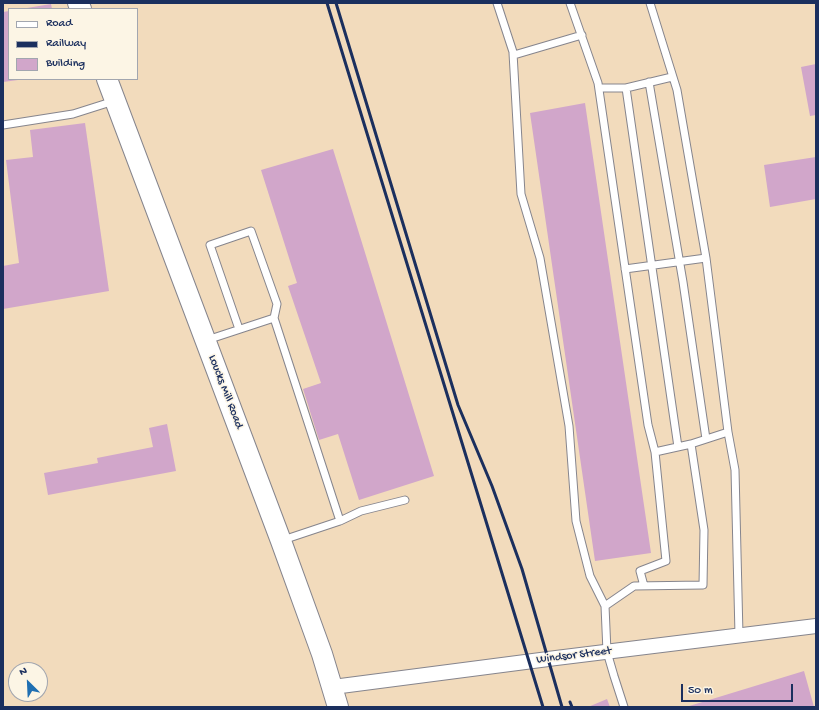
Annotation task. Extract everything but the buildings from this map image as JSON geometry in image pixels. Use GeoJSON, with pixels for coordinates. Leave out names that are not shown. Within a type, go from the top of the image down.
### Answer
{"type":"FeatureCollection","features":[{"type":"Feature","properties":{"kind":"street","name":"Loucks Mill Road"},"geometry":{"type":"LineString","coordinates":[[106,80],[281,541],[322,654],[338,707]]}},
{"type":"Feature","properties":{"kind":"street","name":"Windsor Street"},"geometry":{"type":"LineString","coordinates":[[333,687],[816,626]]}},
{"type":"Feature","properties":{"kind":"lane"},"geometry":{"type":"LineString","coordinates":[[497,3],[513,53],[521,194],[540,258],[569,426],[576,522],[590,576],[605,606],[607,652],[624,707]]}},
{"type":"Feature","properties":{"kind":"lane"},"geometry":{"type":"LineString","coordinates":[[570,3],[599,88],[648,425],[655,452],[666,561],[640,571],[644,586]]}},
{"type":"Feature","properties":{"kind":"lane"},"geometry":{"type":"LineString","coordinates":[[650,3],[677,90],[706,258],[728,432],[735,470],[739,635]]}},
{"type":"Feature","properties":{"kind":"lane"},"geometry":{"type":"LineString","coordinates":[[513,53],[514,55],[582,35]]}},
{"type":"Feature","properties":{"kind":"lane"},"geometry":{"type":"LineString","coordinates":[[599,88],[626,88],[672,76]]}},
{"type":"Feature","properties":{"kind":"lane"},"geometry":{"type":"LineString","coordinates":[[649,82],[680,262],[706,439]]}},
{"type":"Feature","properties":{"kind":"lane"},"geometry":{"type":"LineString","coordinates":[[626,88],[678,447]]}},
{"type":"Feature","properties":{"kind":"lane"},"geometry":{"type":"LineString","coordinates":[[3,125],[73,114],[115,101]]}},
{"type":"Feature","properties":{"kind":"lane"},"geometry":{"type":"LineString","coordinates":[[239,329],[210,245],[251,231],[277,304],[274,318],[340,521]]}},
{"type":"Feature","properties":{"kind":"lane"},"geometry":{"type":"LineString","coordinates":[[625,270],[706,258]]}},
{"type":"Feature","properties":{"kind":"lane"},"geometry":{"type":"LineString","coordinates":[[205,341],[274,318]]}},
{"type":"Feature","properties":{"kind":"lane"},"geometry":{"type":"LineString","coordinates":[[655,452],[691,444],[728,432]]}},
{"type":"Feature","properties":{"kind":"lane"},"geometry":{"type":"LineString","coordinates":[[605,606],[634,586],[703,585],[704,530],[691,444]]}},
{"type":"Feature","properties":{"kind":"lane"},"geometry":{"type":"LineString","coordinates":[[281,541],[340,521],[361,511],[406,500]]}},
{"type":"Feature","properties":{"kind":"railway"},"geometry":{"type":"LineString","coordinates":[[327,3],[543,707]]}},
{"type":"Feature","properties":{"kind":"railway"},"geometry":{"type":"LineString","coordinates":[[336,3],[458,405],[492,486],[522,569],[562,707]]}},
{"type":"Feature","properties":{"kind":"railway"},"geometry":{"type":"LineString","coordinates":[[570,702],[572,707]]}}]}
